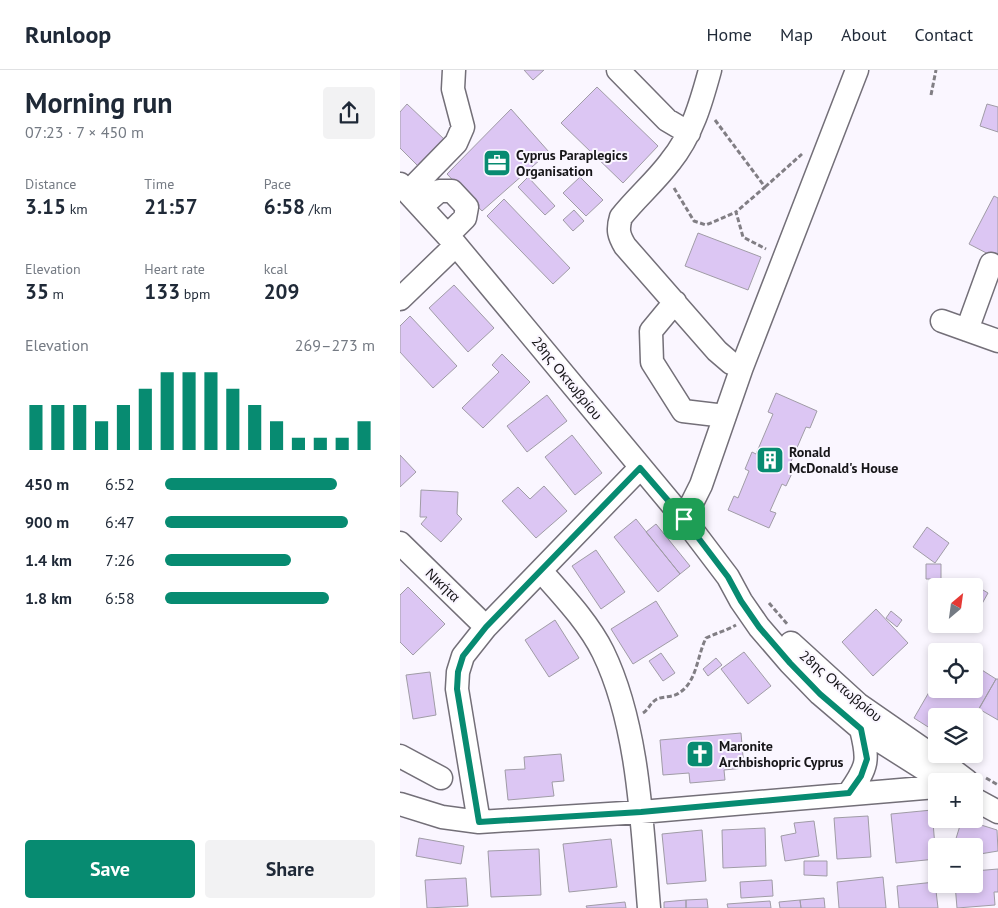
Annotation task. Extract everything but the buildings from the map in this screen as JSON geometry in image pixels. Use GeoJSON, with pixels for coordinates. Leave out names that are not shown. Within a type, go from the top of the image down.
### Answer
{"type":"FeatureCollection","features":[{"type":"Feature","properties":{"kind":"street"},"geometry":{"type":"LineString","coordinates":[[409,194],[415,185],[456,143],[463,127],[454,89],[454,70]]}},
{"type":"Feature","properties":{"kind":"street"},"geometry":{"type":"LineString","coordinates":[[618,70],[667,120],[689,133]]}},
{"type":"Feature","properties":{"kind":"street"},"geometry":{"type":"LineString","coordinates":[[710,70],[701,106],[689,133],[670,162],[620,217],[618,235],[625,246],[717,351],[731,363],[742,368]]}},
{"type":"Feature","properties":{"kind":"street"},"geometry":{"type":"LineString","coordinates":[[684,519],[700,485],[742,368],[857,70]]}},
{"type":"Feature","properties":{"kind":"street"},"geometry":{"type":"LineString","coordinates":[[400,300],[452,240],[465,218],[467,207],[452,191],[409,194]]}},
{"type":"Feature","properties":{"kind":"street","name":"28ης Οκτωβρίου"},"geometry":{"type":"LineString","coordinates":[[409,194],[452,240],[684,519],[728,577],[750,614],[784,656],[808,682],[861,729],[930,773]]}},
{"type":"Feature","properties":{"kind":"street"},"geometry":{"type":"LineString","coordinates":[[972,332],[991,264]]}},
{"type":"Feature","properties":{"kind":"street"},"geometry":{"type":"LineString","coordinates":[[674,302],[651,331],[652,362],[683,411],[725,416]]}},
{"type":"Feature","properties":{"kind":"street"},"geometry":{"type":"LineString","coordinates":[[942,321],[998,341]]}},
{"type":"Feature","properties":{"kind":"street"},"geometry":{"type":"LineString","coordinates":[[479,822],[457,689],[458,672],[463,656],[486,627],[640,468]]}},
{"type":"Feature","properties":{"kind":"street","name":"Νικήτα"},"geometry":{"type":"LineString","coordinates":[[400,543],[486,627]]}},
{"type":"Feature","properties":{"kind":"street"},"geometry":{"type":"LineString","coordinates":[[541,571],[584,622],[603,652],[620,698],[630,733],[641,812],[649,908]]}},
{"type":"Feature","properties":{"kind":"street","name":"28ης Οκτωβρίου"},"geometry":{"type":"LineString","coordinates":[[728,577],[750,596],[782,633],[809,660],[858,704],[956,773]]}},
{"type":"Feature","properties":{"kind":"street"},"geometry":{"type":"LineString","coordinates":[[849,793],[861,776],[867,759],[861,729]]}},
{"type":"Feature","properties":{"kind":"street"},"geometry":{"type":"LineString","coordinates":[[400,756],[441,778]]}},
{"type":"Feature","properties":{"kind":"street"},"geometry":{"type":"LineString","coordinates":[[401,811],[479,822],[641,812],[928,788]]}},
{"type":"Feature","properties":{"kind":"path"},"geometry":{"type":"LineString","coordinates":[[931,96],[936,70]]}},
{"type":"Feature","properties":{"kind":"path"},"geometry":{"type":"LineString","coordinates":[[663,170],[694,221],[706,226],[736,212],[765,186],[716,121],[701,106]]}},
{"type":"Feature","properties":{"kind":"path"},"geometry":{"type":"LineString","coordinates":[[736,212],[743,236],[784,258]]}},
{"type":"Feature","properties":{"kind":"path"},"geometry":{"type":"LineString","coordinates":[[626,719],[647,711],[650,703],[658,698],[678,694],[689,684],[706,638],[727,631],[750,614]]}},
{"type":"Feature","properties":{"kind":"place","name":"Cyprus Paraplegics Organisation"},"geometry":{"type":"Point","coordinates":[497,163]}},
{"type":"Feature","properties":{"kind":"place","name":"Ronald McDonald's House"},"geometry":{"type":"Point","coordinates":[770,460]}},
{"type":"Feature","properties":{"kind":"place","name":"Maronite Archbishopric Cyprus"},"geometry":{"type":"Point","coordinates":[700,754]}},
{"type":"Feature","properties":{"kind":"route"},"geometry":{"type":"LineString","coordinates":[[640,468],[684,519],[728,577],[741,601],[759,627],[820,694],[861,729],[867,759],[861,776],[849,793],[641,812],[479,822],[457,689],[458,672],[463,656],[486,627],[640,468]]}}]}
